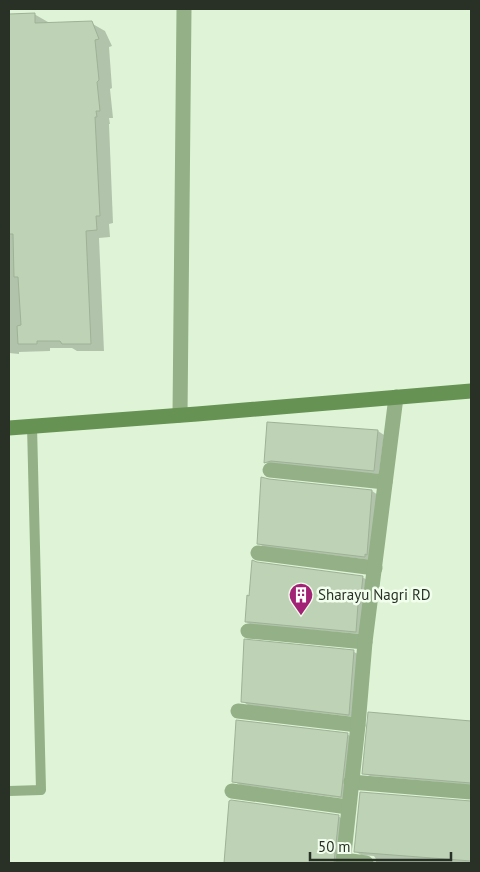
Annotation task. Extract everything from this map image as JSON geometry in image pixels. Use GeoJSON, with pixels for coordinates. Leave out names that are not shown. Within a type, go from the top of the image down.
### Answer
{"type":"FeatureCollection","features":[{"type":"Feature","properties":{"kind":"street"},"geometry":{"type":"LineString","coordinates":[[180,415],[184,9]]}},
{"type":"Feature","properties":{"kind":"street"},"geometry":{"type":"LineString","coordinates":[[9,428],[471,391]]}},
{"type":"Feature","properties":{"kind":"street"},"geometry":{"type":"LineString","coordinates":[[366,863],[343,862],[365,642],[396,397]]}},
{"type":"Feature","properties":{"kind":"street"},"geometry":{"type":"LineString","coordinates":[[270,470],[385,482]]}},
{"type":"Feature","properties":{"kind":"street"},"geometry":{"type":"LineString","coordinates":[[258,553],[375,568]]}},
{"type":"Feature","properties":{"kind":"street"},"geometry":{"type":"LineString","coordinates":[[248,631],[365,642]]}},
{"type":"Feature","properties":{"kind":"street"},"geometry":{"type":"LineString","coordinates":[[238,711],[358,725]]}},
{"type":"Feature","properties":{"kind":"street"},"geometry":{"type":"LineString","coordinates":[[351,782],[471,792]]}},
{"type":"Feature","properties":{"kind":"street"},"geometry":{"type":"LineString","coordinates":[[232,791],[348,807]]}},
{"type":"Feature","properties":{"kind":"lane"},"geometry":{"type":"LineString","coordinates":[[9,791],[42,790],[32,426]]}},
{"type":"Feature","properties":{"kind":"building"},"geometry":{"type":"Polygon","coordinates":[[[35,13],[35,23],[92,21],[99,39],[95,40],[100,111],[96,111],[97,117],[95,117],[100,216],[96,216],[97,230],[86,231],[91,344],[62,344],[60,341],[37,341],[37,344],[18,344],[17,326],[21,325],[18,277],[14,277],[13,234],[9,234],[9,14],[35,13]]]}},
{"type":"Feature","properties":{"kind":"building"},"geometry":{"type":"Polygon","coordinates":[[[267,422],[378,430],[374,471],[271,461],[264,463],[267,422]]]}},
{"type":"Feature","properties":{"kind":"building"},"geometry":{"type":"Polygon","coordinates":[[[261,477],[372,490],[367,555],[365,554],[365,557],[257,544],[261,477]]]}},
{"type":"Feature","properties":{"kind":"building"},"geometry":{"type":"Polygon","coordinates":[[[252,560],[363,576],[356,632],[245,622],[252,560]]]}},
{"type":"Feature","properties":{"kind":"building"},"geometry":{"type":"Polygon","coordinates":[[[244,639],[354,650],[349,715],[241,702],[244,639]]]}},
{"type":"Feature","properties":{"kind":"building"},"geometry":{"type":"Polygon","coordinates":[[[368,712],[471,721],[471,783],[362,774],[368,712]]]}},
{"type":"Feature","properties":{"kind":"building"},"geometry":{"type":"Polygon","coordinates":[[[236,720],[348,733],[341,797],[232,782],[236,720]]]}},
{"type":"Feature","properties":{"kind":"building"},"geometry":{"type":"Polygon","coordinates":[[[360,792],[471,801],[471,861],[354,852],[360,792]]]}},
{"type":"Feature","properties":{"kind":"building"},"geometry":{"type":"Polygon","coordinates":[[[229,801],[339,815],[334,863],[224,863],[229,801]]]}},
{"type":"Feature","properties":{"kind":"place","name":"Sharayu Nagri RD"},"geometry":{"type":"Point","coordinates":[301,616]}}]}
